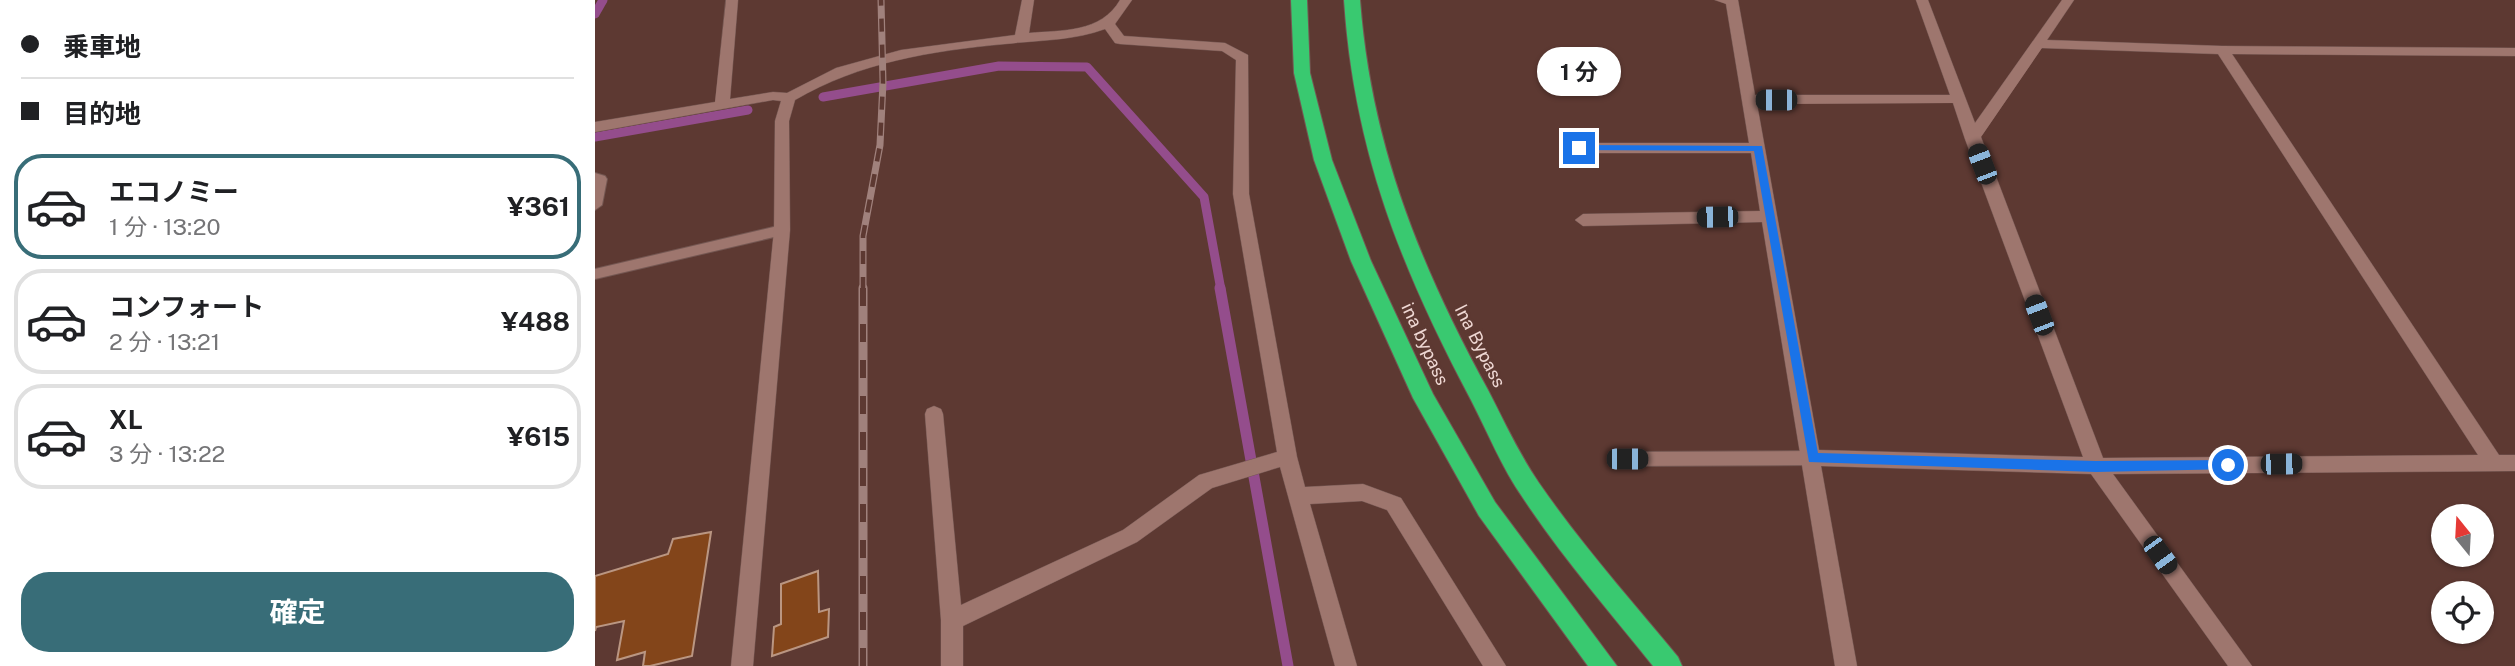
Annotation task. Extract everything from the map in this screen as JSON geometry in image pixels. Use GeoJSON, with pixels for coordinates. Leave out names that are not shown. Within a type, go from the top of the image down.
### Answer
{"type":"FeatureCollection","features":[{"type":"Feature","properties":{"kind":"highway","name":"ina bypass"},"geometry":{"type":"LineString","coordinates":[[1299,0],[1302,73],[1323,160],[1361,261],[1424,398],[1487,509],[1604,666]]}},
{"type":"Feature","properties":{"kind":"highway","name":"Ina Bypass"},"geometry":{"type":"LineString","coordinates":[[1352,0],[1359,92],[1378,167],[1410,252],[1461,363],[1530,490],[1668,666]]}},
{"type":"Feature","properties":{"kind":"street"},"geometry":{"type":"LineString","coordinates":[[722,104],[732,0]]}},
{"type":"Feature","properties":{"kind":"street"},"geometry":{"type":"LineString","coordinates":[[1021,38],[1028,0]]}},
{"type":"Feature","properties":{"kind":"street"},"geometry":{"type":"LineString","coordinates":[[742,666],[782,230],[782,121],[789,99],[812,83],[845,69],[939,49],[1068,34],[1108,24],[1126,0]]}},
{"type":"Feature","properties":{"kind":"street"},"geometry":{"type":"LineString","coordinates":[[1721,0],[1732,0],[1813,458],[1846,666]]}},
{"type":"Feature","properties":{"kind":"street"},"geometry":{"type":"LineString","coordinates":[[1922,0],[2096,466],[2241,666]]}},
{"type":"Feature","properties":{"kind":"street"},"geometry":{"type":"LineString","coordinates":[[1972,139],[2068,0]]}},
{"type":"Feature","properties":{"kind":"street"},"geometry":{"type":"LineString","coordinates":[[1108,24],[1120,40],[1225,47],[1243,58],[1241,194],[1283,458],[1300,496],[1346,666]]}},
{"type":"Feature","properties":{"kind":"street"},"geometry":{"type":"LineString","coordinates":[[2038,44],[2223,50],[2515,52]]}},
{"type":"Feature","properties":{"kind":"street"},"geometry":{"type":"LineString","coordinates":[[2223,50],[2493,462]]}},
{"type":"Feature","properties":{"kind":"street"},"geometry":{"type":"LineString","coordinates":[[595,127],[773,96],[789,99]]}},
{"type":"Feature","properties":{"kind":"street"},"geometry":{"type":"LineString","coordinates":[[1750,100],[1958,99]]}},
{"type":"Feature","properties":{"kind":"street"},"geometry":{"type":"LineString","coordinates":[[1579,148],[1758,148]]}},
{"type":"Feature","properties":{"kind":"street"},"geometry":{"type":"LineString","coordinates":[[1583,220],[1770,216]]}},
{"type":"Feature","properties":{"kind":"street"},"geometry":{"type":"LineString","coordinates":[[934,414],[952,620],[952,666]]}},
{"type":"Feature","properties":{"kind":"street"},"geometry":{"type":"LineString","coordinates":[[952,620],[1130,536],[1206,481],[1283,458]]}},
{"type":"Feature","properties":{"kind":"street"},"geometry":{"type":"LineString","coordinates":[[1813,458],[2096,466],[2515,463]]}},
{"type":"Feature","properties":{"kind":"street"},"geometry":{"type":"LineString","coordinates":[[1300,496],[1363,492],[1394,504],[1495,666]]}},
{"type":"Feature","properties":{"kind":"lane"},"geometry":{"type":"LineString","coordinates":[[595,178],[600,179],[595,205]]}},
{"type":"Feature","properties":{"kind":"lane"},"geometry":{"type":"LineString","coordinates":[[595,274],[782,230]]}},
{"type":"Feature","properties":{"kind":"lane"},"geometry":{"type":"LineString","coordinates":[[1627,459],[1813,458]]}},
{"type":"Feature","properties":{"kind":"building"},"geometry":{"type":"Polygon","coordinates":[[[711,532],[692,656],[650,666],[643,666],[645,652],[617,660],[624,621],[596,627],[595,631],[595,576],[668,554],[673,539],[711,532]]]}},
{"type":"Feature","properties":{"kind":"building"},"geometry":{"type":"Polygon","coordinates":[[[818,571],[819,612],[829,609],[828,637],[772,656],[774,627],[781,624],[781,584],[818,571]]]}},
{"type":"Feature","properties":{"kind":"waterway"},"geometry":{"type":"LineString","coordinates":[[595,14],[603,0]]}},
{"type":"Feature","properties":{"kind":"waterway"},"geometry":{"type":"LineString","coordinates":[[823,97],[999,66],[1087,67],[1204,197],[1221,290]]}},
{"type":"Feature","properties":{"kind":"waterway"},"geometry":{"type":"LineString","coordinates":[[595,137],[748,110]]}},
{"type":"Feature","properties":{"kind":"waterway"},"geometry":{"type":"LineString","coordinates":[[1220,288],[1288,666]]}},
{"type":"Feature","properties":{"kind":"railway"},"geometry":{"type":"LineString","coordinates":[[863,666],[863,236],[880,145],[883,82],[881,0]]}},
{"type":"Feature","properties":{"kind":"route"},"geometry":{"type":"LineString","coordinates":[[1579,148],[1758,148],[1813,458],[2096,466],[2228,465]]}}]}
